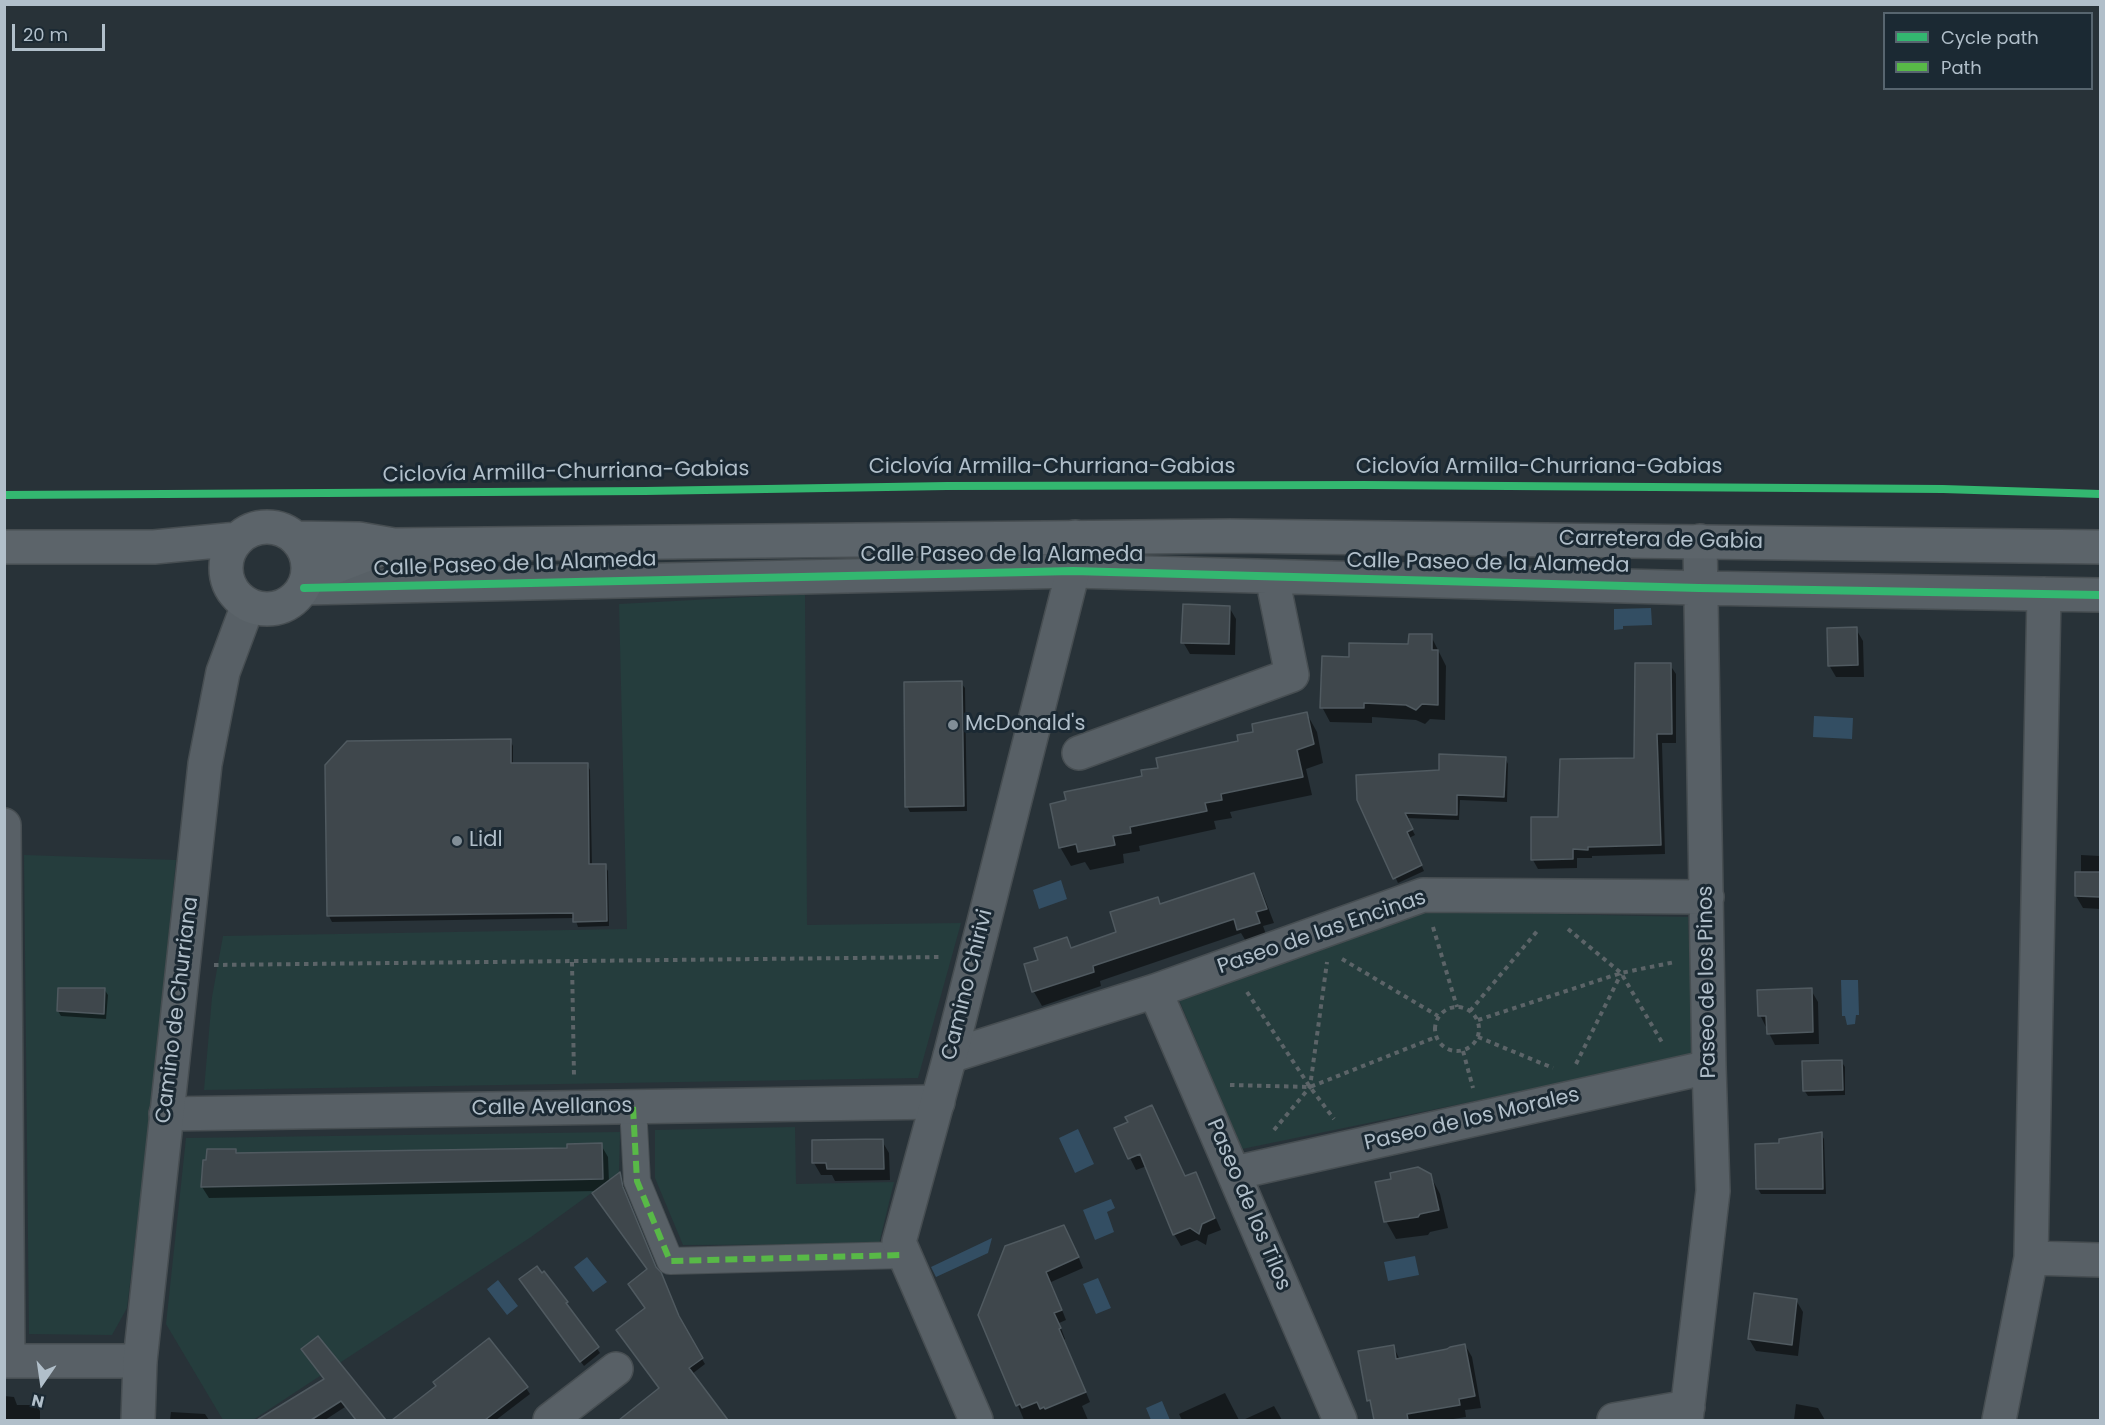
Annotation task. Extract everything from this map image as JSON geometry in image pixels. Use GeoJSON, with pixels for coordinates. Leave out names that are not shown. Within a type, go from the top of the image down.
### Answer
{"type":"FeatureCollection","features":[{"type":"Feature","properties":{"kind":"main road"},"geometry":{"type":"LineString","coordinates":[[272,527],[295,538],[304,549],[308,563],[306,582],[296,597],[285,605],[273,609],[260,609],[248,605],[231,589],[227,578],[226,564],[230,550],[248,531],[260,528],[272,527]]}},
{"type":"Feature","properties":{"kind":"main road","name":"Carretera de Gabia"},"geometry":{"type":"LineString","coordinates":[[295,538],[359,539],[394,545],[1230,536],[2100,547]]}},
{"type":"Feature","properties":{"kind":"main road"},"geometry":{"type":"LineString","coordinates":[[4,547],[154,547],[238,539]]}},
{"type":"Feature","properties":{"kind":"main road","name":"Carretera de Gabia"},"geometry":{"type":"LineString","coordinates":[[306,582],[394,545]]}},
{"type":"Feature","properties":{"kind":"main road"},"geometry":{"type":"LineString","coordinates":[[154,547],[227,578]]}},
{"type":"Feature","properties":{"kind":"street","name":"Camino Chirivi"},"geometry":{"type":"LineString","coordinates":[[976,1420],[899,1242],[950,1056],[1073,571],[1075,537]]}},
{"type":"Feature","properties":{"kind":"street","name":"Paseo de los Pinos"},"geometry":{"type":"LineString","coordinates":[[1687,1414],[1713,1191],[1699,588],[1700,542]]}},
{"type":"Feature","properties":{"kind":"street","name":"Calle Paseo de la Alameda"},"geometry":{"type":"LineString","coordinates":[[306,582],[1073,571],[1699,588],[2100,595]]}},
{"type":"Feature","properties":{"kind":"street"},"geometry":{"type":"LineString","coordinates":[[1079,753],[1292,675],[1272,577]]}},
{"type":"Feature","properties":{"kind":"street"},"geometry":{"type":"LineString","coordinates":[[2000,1420],[2031,1258],[2044,594]]}},
{"type":"Feature","properties":{"kind":"street","name":"Camino de Churriana"},"geometry":{"type":"LineString","coordinates":[[138,1420],[140,1361],[205,764],[223,672],[248,605]]}},
{"type":"Feature","properties":{"kind":"street"},"geometry":{"type":"LineString","coordinates":[[4,825],[6,1361],[140,1361]]}},
{"type":"Feature","properties":{"kind":"street","name":"Paseo de las Encinas"},"geometry":{"type":"LineString","coordinates":[[950,1056],[1155,991],[1423,895],[1707,897]]}},
{"type":"Feature","properties":{"kind":"street","name":"Paseo de los Tilos"},"geometry":{"type":"LineString","coordinates":[[1155,991],[1340,1420]]}},
{"type":"Feature","properties":{"kind":"street","name":"Paseo de los Morales"},"geometry":{"type":"LineString","coordinates":[[1234,1173],[1709,1067]]}},
{"type":"Feature","properties":{"kind":"street","name":"Calle Avellanos"},"geometry":{"type":"LineString","coordinates":[[166,1114],[938,1102]]}},
{"type":"Feature","properties":{"kind":"street"},"geometry":{"type":"LineString","coordinates":[[633,1107],[637,1181],[670,1261],[904,1255]]}},
{"type":"Feature","properties":{"kind":"street"},"geometry":{"type":"LineString","coordinates":[[2031,1258],[2100,1260]]}},
{"type":"Feature","properties":{"kind":"street"},"geometry":{"type":"LineString","coordinates":[[550,1420],[616,1369]]}},
{"type":"Feature","properties":{"kind":"street"},"geometry":{"type":"LineString","coordinates":[[1614,1420],[1687,1414]]}},
{"type":"Feature","properties":{"kind":"path"},"geometry":{"type":"LineString","coordinates":[[1560,922],[1621,973],[1668,1053]]}},
{"type":"Feature","properties":{"kind":"path"},"geometry":{"type":"LineString","coordinates":[[1470,1011],[1544,923]]}},
{"type":"Feature","properties":{"kind":"path"},"geometry":{"type":"LineString","coordinates":[[1432,924],[1457,1007]]}},
{"type":"Feature","properties":{"kind":"path"},"geometry":{"type":"LineString","coordinates":[[1273,1131],[1310,1087],[1328,951]]}},
{"type":"Feature","properties":{"kind":"path"},"geometry":{"type":"LineString","coordinates":[[183,966],[975,957]]}},
{"type":"Feature","properties":{"kind":"path"},"geometry":{"type":"LineString","coordinates":[[1338,957],[1438,1017]]}},
{"type":"Feature","properties":{"kind":"path"},"geometry":{"type":"LineString","coordinates":[[572,961],[575,1108]]}},
{"type":"Feature","properties":{"kind":"path"},"geometry":{"type":"LineString","coordinates":[[1478,1020],[1621,973],[1682,961]]}},
{"type":"Feature","properties":{"kind":"path"},"geometry":{"type":"LineString","coordinates":[[1575,1065],[1621,973]]}},
{"type":"Feature","properties":{"kind":"path"},"geometry":{"type":"LineString","coordinates":[[1241,984],[1337,1123]]}},
{"type":"Feature","properties":{"kind":"path"},"geometry":{"type":"LineString","coordinates":[[1457,1007],[1470,1011],[1478,1020],[1478,1037],[1470,1048],[1463,1051],[1450,1051],[1444,1048],[1436,1037],[1435,1023],[1438,1017],[1443,1011],[1457,1007]]}},
{"type":"Feature","properties":{"kind":"path"},"geometry":{"type":"LineString","coordinates":[[1220,1084],[1310,1087],[1436,1037]]}},
{"type":"Feature","properties":{"kind":"path"},"geometry":{"type":"LineString","coordinates":[[1478,1037],[1560,1071]]}},
{"type":"Feature","properties":{"kind":"path"},"geometry":{"type":"LineString","coordinates":[[1463,1051],[1473,1091]]}},
{"type":"Feature","properties":{"kind":"green space"},"geometry":{"type":"Polygon","coordinates":[[[805,594],[807,925],[961,923],[918,1078],[204,1090],[212,997],[223,936],[627,929],[619,604],[805,594]]]}},
{"type":"Feature","properties":{"kind":"green space"},"geometry":{"type":"Polygon","coordinates":[[[24,855],[176,860],[153,1094],[127,1308],[112,1335],[29,1334],[24,855]]]}},
{"type":"Feature","properties":{"kind":"green space"},"geometry":{"type":"Polygon","coordinates":[[[1427,911],[1688,917],[1693,1056],[1242,1149],[1179,1000],[1427,911]]]}},
{"type":"Feature","properties":{"kind":"green space"},"geometry":{"type":"Polygon","coordinates":[[[795,1127],[796,1184],[894,1182],[879,1244],[683,1245],[655,1178],[655,1130],[795,1127]]]}},
{"type":"Feature","properties":{"kind":"green space"},"geometry":{"type":"Polygon","coordinates":[[[620,1132],[619,1173],[531,1237],[253,1420],[223,1420],[166,1324],[186,1138],[620,1132]]]}},
{"type":"Feature","properties":{"kind":"water"},"geometry":{"type":"Polygon","coordinates":[[[1651,608],[1652,625],[1623,626],[1623,629],[1614,630],[1614,609],[1651,608]]]}},
{"type":"Feature","properties":{"kind":"water"},"geometry":{"type":"Polygon","coordinates":[[[1814,716],[1853,718],[1852,739],[1813,737],[1814,716]]]}},
{"type":"Feature","properties":{"kind":"water"},"geometry":{"type":"Polygon","coordinates":[[[1061,880],[1067,899],[1039,909],[1033,890],[1061,880]]]}},
{"type":"Feature","properties":{"kind":"water"},"geometry":{"type":"Polygon","coordinates":[[[1841,980],[1858,980],[1859,1015],[1856,1015],[1855,1024],[1847,1025],[1845,1016],[1842,1016],[1841,980]]]}},
{"type":"Feature","properties":{"kind":"water"},"geometry":{"type":"Polygon","coordinates":[[[1078,1129],[1094,1164],[1075,1173],[1059,1138],[1078,1129]]]}},
{"type":"Feature","properties":{"kind":"water"},"geometry":{"type":"Polygon","coordinates":[[[1111,1199],[1115,1208],[1107,1212],[1114,1232],[1095,1240],[1083,1210],[1111,1199]]]}},
{"type":"Feature","properties":{"kind":"water"},"geometry":{"type":"Polygon","coordinates":[[[992,1238],[988,1253],[936,1277],[931,1267],[992,1238]]]}},
{"type":"Feature","properties":{"kind":"water"},"geometry":{"type":"Polygon","coordinates":[[[1415,1256],[1419,1275],[1388,1281],[1384,1262],[1415,1256]]]}},
{"type":"Feature","properties":{"kind":"water"},"geometry":{"type":"Polygon","coordinates":[[[587,1257],[607,1282],[593,1292],[574,1267],[587,1257]]]}},
{"type":"Feature","properties":{"kind":"water"},"geometry":{"type":"Polygon","coordinates":[[[1098,1278],[1111,1308],[1096,1314],[1083,1284],[1098,1278]]]}},
{"type":"Feature","properties":{"kind":"water"},"geometry":{"type":"Polygon","coordinates":[[[498,1280],[518,1306],[507,1315],[487,1289],[498,1280]]]}},
{"type":"Feature","properties":{"kind":"water"},"geometry":{"type":"Polygon","coordinates":[[[1162,1401],[1170,1420],[1151,1420],[1146,1408],[1162,1401]]]}},
{"type":"Feature","properties":{"kind":"building"},"geometry":{"type":"Polygon","coordinates":[[[1183,604],[1230,606],[1229,644],[1181,643],[1183,604]]]}},
{"type":"Feature","properties":{"kind":"building"},"geometry":{"type":"Polygon","coordinates":[[[1857,627],[1858,665],[1828,666],[1827,628],[1857,627]]]}},
{"type":"Feature","properties":{"kind":"building"},"geometry":{"type":"Polygon","coordinates":[[[1409,634],[1432,634],[1432,650],[1438,650],[1438,705],[1422,704],[1416,710],[1406,705],[1364,703],[1364,708],[1320,708],[1322,656],[1349,657],[1349,643],[1408,644],[1409,634]]]}},
{"type":"Feature","properties":{"kind":"building"},"geometry":{"type":"Polygon","coordinates":[[[1635,663],[1671,663],[1672,734],[1657,734],[1661,845],[1588,847],[1588,850],[1573,849],[1573,859],[1531,860],[1531,817],[1558,817],[1560,759],[1634,758],[1635,663]]]}},
{"type":"Feature","properties":{"kind":"building"},"geometry":{"type":"Polygon","coordinates":[[[962,681],[964,806],[905,807],[904,682],[962,681]]]}},
{"type":"Feature","properties":{"kind":"building"},"geometry":{"type":"Polygon","coordinates":[[[1307,712],[1314,744],[1297,750],[1303,777],[1221,794],[1222,800],[1205,803],[1207,811],[1130,827],[1131,833],[1113,836],[1115,845],[1078,852],[1076,844],[1059,848],[1050,804],[1066,800],[1064,792],[1142,776],[1141,770],[1158,768],[1156,758],[1238,741],[1237,735],[1253,732],[1252,724],[1307,712]]]}},
{"type":"Feature","properties":{"kind":"building"},"geometry":{"type":"Polygon","coordinates":[[[511,739],[511,763],[588,763],[589,864],[606,864],[607,921],[573,922],[573,913],[327,916],[325,765],[347,741],[511,739]]]}},
{"type":"Feature","properties":{"kind":"building"},"geometry":{"type":"Polygon","coordinates":[[[1439,754],[1506,757],[1504,797],[1457,795],[1457,815],[1405,813],[1413,829],[1407,832],[1422,865],[1393,879],[1357,800],[1356,775],[1439,770],[1439,754]]]}},
{"type":"Feature","properties":{"kind":"building"},"geometry":{"type":"Polygon","coordinates":[[[2075,872],[2100,872],[2100,897],[2075,896],[2075,872]]]}},
{"type":"Feature","properties":{"kind":"building"},"geometry":{"type":"Polygon","coordinates":[[[1254,873],[1267,909],[1256,912],[1260,923],[1237,930],[1234,919],[1093,966],[1094,972],[1032,992],[1024,964],[1038,960],[1034,948],[1067,937],[1071,948],[1116,932],[1110,912],[1158,897],[1160,904],[1254,873]]]}},
{"type":"Feature","properties":{"kind":"building"},"geometry":{"type":"Polygon","coordinates":[[[58,988],[105,988],[104,1014],[57,1011],[58,988]]]}},
{"type":"Feature","properties":{"kind":"building"},"geometry":{"type":"Polygon","coordinates":[[[1812,988],[1813,1032],[1767,1034],[1766,1016],[1758,1016],[1757,990],[1812,988]]]}},
{"type":"Feature","properties":{"kind":"building"},"geometry":{"type":"Polygon","coordinates":[[[1842,1060],[1843,1090],[1803,1091],[1802,1061],[1842,1060]]]}},
{"type":"Feature","properties":{"kind":"building"},"geometry":{"type":"Polygon","coordinates":[[[1152,1105],[1185,1176],[1196,1172],[1215,1218],[1202,1224],[1199,1234],[1190,1228],[1173,1235],[1140,1154],[1128,1159],[1114,1128],[1128,1122],[1125,1117],[1152,1105]]]}},
{"type":"Feature","properties":{"kind":"building"},"geometry":{"type":"Polygon","coordinates":[[[1822,1132],[1823,1189],[1756,1189],[1755,1144],[1779,1143],[1779,1139],[1822,1132]]]}},
{"type":"Feature","properties":{"kind":"building"},"geometry":{"type":"Polygon","coordinates":[[[883,1139],[884,1169],[827,1169],[826,1163],[812,1163],[812,1140],[883,1139]]]}},
{"type":"Feature","properties":{"kind":"building"},"geometry":{"type":"Polygon","coordinates":[[[602,1143],[603,1179],[201,1187],[203,1160],[206,1160],[207,1149],[236,1149],[236,1153],[567,1148],[567,1144],[602,1143]]]}},
{"type":"Feature","properties":{"kind":"building"},"geometry":{"type":"Polygon","coordinates":[[[1418,1167],[1431,1174],[1439,1210],[1420,1214],[1418,1217],[1384,1222],[1375,1182],[1391,1179],[1390,1173],[1418,1167]]]}},
{"type":"Feature","properties":{"kind":"building"},"geometry":{"type":"Polygon","coordinates":[[[620,1172],[623,1187],[656,1267],[661,1272],[679,1316],[703,1358],[689,1368],[728,1420],[619,1420],[659,1388],[616,1330],[645,1308],[628,1284],[647,1269],[592,1193],[620,1172]]]}},
{"type":"Feature","properties":{"kind":"building"},"geometry":{"type":"Polygon","coordinates":[[[1064,1225],[1079,1257],[1046,1272],[1062,1310],[1054,1313],[1061,1328],[1059,1329],[1086,1392],[1045,1409],[1044,1407],[1040,1409],[1037,1402],[1022,1408],[1020,1404],[1016,1406],[978,1315],[1005,1246],[1064,1225]]]}},
{"type":"Feature","properties":{"kind":"building"},"geometry":{"type":"Polygon","coordinates":[[[537,1266],[542,1273],[544,1271],[568,1302],[566,1303],[599,1347],[580,1362],[519,1279],[537,1266]]]}},
{"type":"Feature","properties":{"kind":"building"},"geometry":{"type":"Polygon","coordinates":[[[1754,1293],[1797,1299],[1792,1345],[1748,1339],[1754,1293]]]}},
{"type":"Feature","properties":{"kind":"building"},"geometry":{"type":"Polygon","coordinates":[[[318,1336],[386,1420],[356,1420],[341,1401],[311,1420],[257,1420],[324,1379],[301,1349],[318,1336]]]}},
{"type":"Feature","properties":{"kind":"building"},"geometry":{"type":"Polygon","coordinates":[[[489,1338],[528,1387],[485,1420],[392,1420],[436,1386],[433,1382],[489,1338]]]}},
{"type":"Feature","properties":{"kind":"building"},"geometry":{"type":"Polygon","coordinates":[[[1465,1344],[1475,1396],[1459,1399],[1460,1405],[1407,1414],[1408,1420],[1374,1420],[1370,1400],[1367,1401],[1358,1351],[1394,1345],[1396,1359],[1465,1344]]]}},
{"type":"Feature","properties":{"kind":"marked path"},"geometry":{"type":"LineString","coordinates":[[633,1107],[637,1181],[670,1261],[904,1255]]}},
{"type":"Feature","properties":{"kind":"cycle path","name":"Ciclovía Armilla-Churriana-Gabias"},"geometry":{"type":"LineString","coordinates":[[4,495],[645,491],[947,486],[1364,485],[1943,489],[2100,494]]}},
{"type":"Feature","properties":{"kind":"cycle path"},"geometry":{"type":"LineString","coordinates":[[304,588],[1073,571],[1699,588],[2100,595]]}},
{"type":"Feature","properties":{"kind":"place","name":"McDonald's"},"geometry":{"type":"Point","coordinates":[953,725]}},
{"type":"Feature","properties":{"kind":"place","name":"Lidl"},"geometry":{"type":"Point","coordinates":[457,841]}}]}
